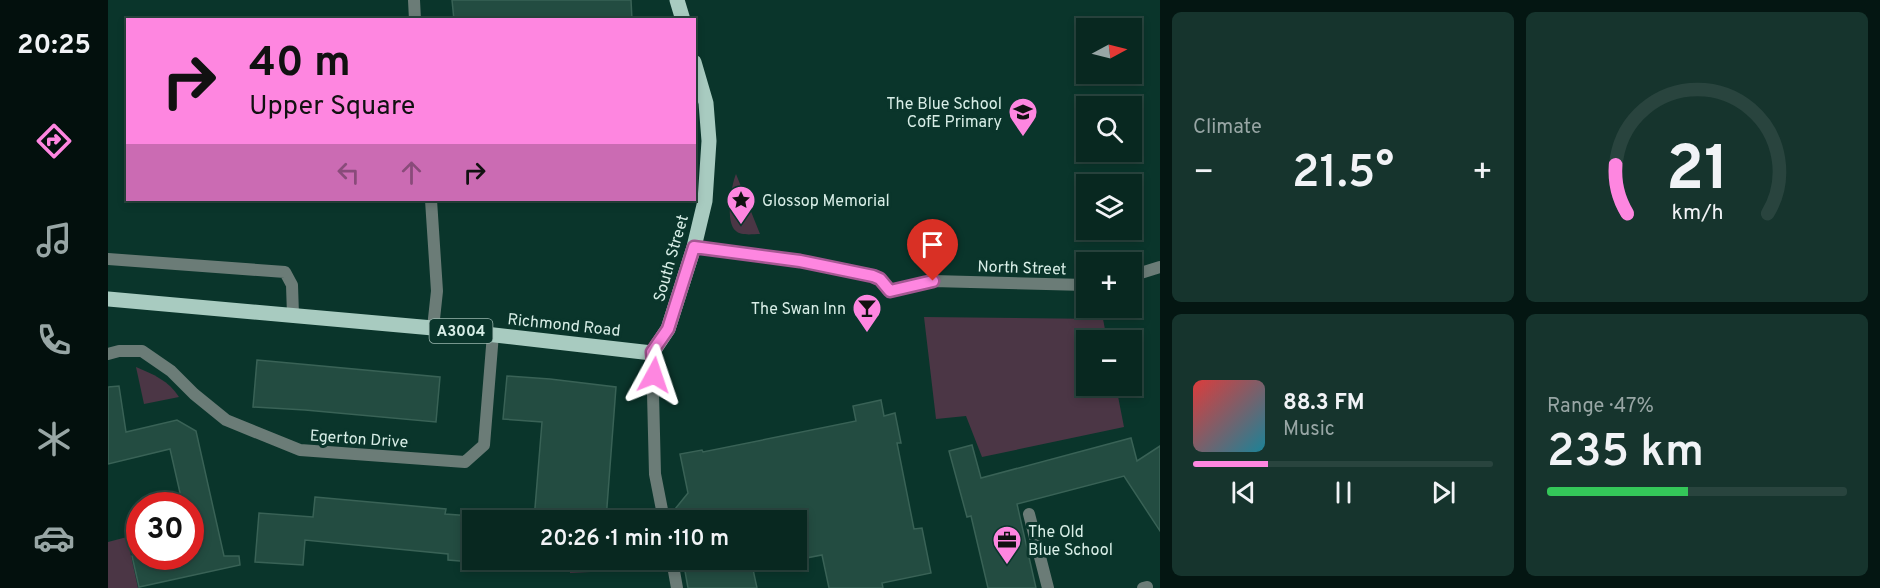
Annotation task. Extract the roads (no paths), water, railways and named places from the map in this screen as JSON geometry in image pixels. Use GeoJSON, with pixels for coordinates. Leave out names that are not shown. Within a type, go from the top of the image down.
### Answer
{"type":"FeatureCollection","features":[{"type":"Feature","properties":{"kind":"main road"},"geometry":{"type":"LineString","coordinates":[[677,0],[682,18]]}},
{"type":"Feature","properties":{"kind":"main road","name":"South Street"},"geometry":{"type":"LineString","coordinates":[[652,352],[668,329],[694,247],[705,201],[709,141],[706,103],[696,69]]}},
{"type":"Feature","properties":{"kind":"main road","name":"Richmond Road"},"geometry":{"type":"LineString","coordinates":[[108,299],[433,328],[652,352]]}},
{"type":"Feature","properties":{"kind":"street"},"geometry":{"type":"LineString","coordinates":[[414,0],[415,18]]}},
{"type":"Feature","properties":{"kind":"street"},"geometry":{"type":"LineString","coordinates":[[431,201],[437,291],[433,328]]}},
{"type":"Feature","properties":{"kind":"street","name":"North Street"},"geometry":{"type":"LineString","coordinates":[[694,247],[786,260],[873,276],[880,279],[890,291],[933,281],[1076,285]]}},
{"type":"Feature","properties":{"kind":"street"},"geometry":{"type":"LineString","coordinates":[[108,259],[285,272],[292,285],[293,315]]}},
{"type":"Feature","properties":{"kind":"street"},"geometry":{"type":"LineString","coordinates":[[1142,273],[1160,267]]}},
{"type":"Feature","properties":{"kind":"street","name":"Egerton Drive"},"geometry":{"type":"LineString","coordinates":[[108,354],[142,351],[171,371],[194,394],[226,420],[300,450],[465,462],[484,445],[493,334]]}},
{"type":"Feature","properties":{"kind":"street"},"geometry":{"type":"LineString","coordinates":[[652,352],[655,474],[662,510]]}},
{"type":"Feature","properties":{"kind":"street"},"geometry":{"type":"LineString","coordinates":[[1029,514],[1048,588]]}},
{"type":"Feature","properties":{"kind":"street"},"geometry":{"type":"LineString","coordinates":[[672,570],[673,586]]}},
{"type":"Feature","properties":{"kind":"place","name":"The Blue School CofE Primary"},"geometry":{"type":"Point","coordinates":[1023,138]}},
{"type":"Feature","properties":{"kind":"place","name":"Glossop Memorial"},"geometry":{"type":"Point","coordinates":[741,226]}},
{"type":"Feature","properties":{"kind":"place","name":"The Swan Inn"},"geometry":{"type":"Point","coordinates":[867,334]}},
{"type":"Feature","properties":{"kind":"place","name":"The Old Blue School"},"geometry":{"type":"Point","coordinates":[1007,566]}}]}
